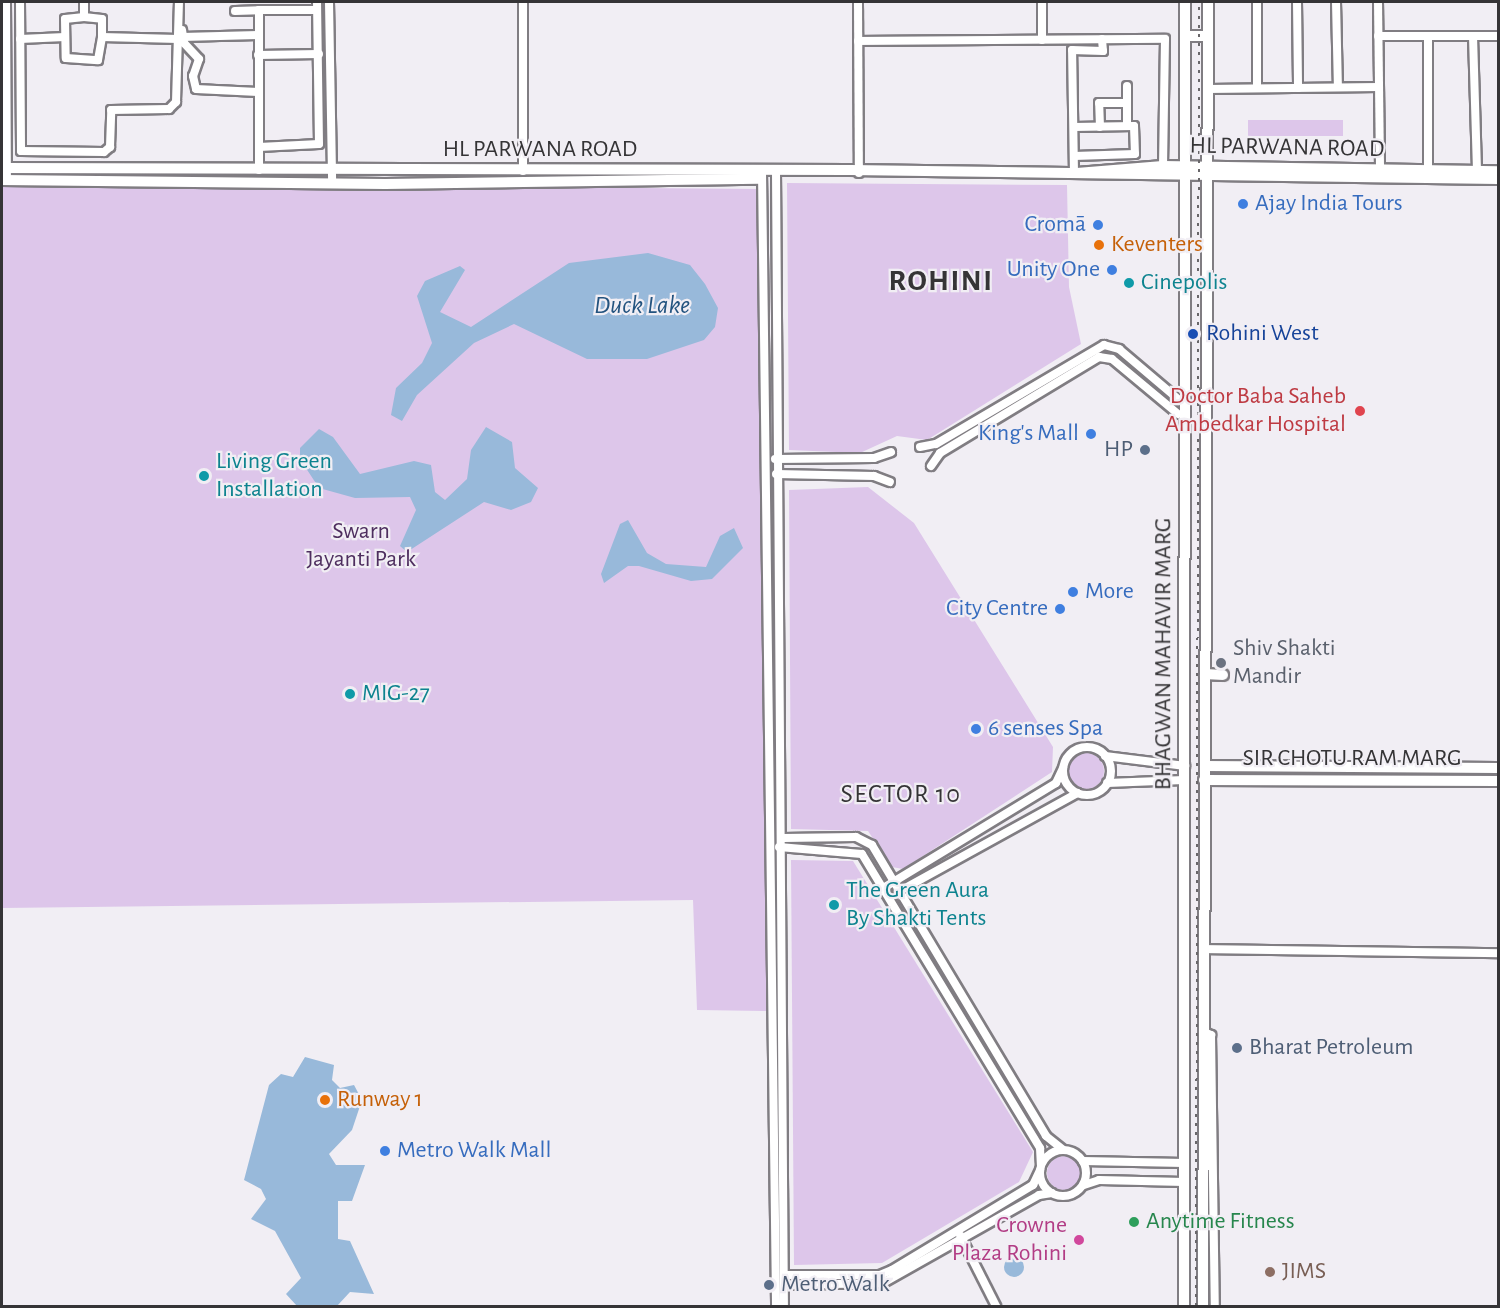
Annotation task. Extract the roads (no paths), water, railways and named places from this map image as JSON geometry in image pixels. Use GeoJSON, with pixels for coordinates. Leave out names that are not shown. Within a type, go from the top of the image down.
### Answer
{"type":"FeatureCollection","features":[{"type":"Feature","properties":{"kind":"street"},"geometry":{"type":"LineString","coordinates":[[6,2],[3,27],[4,174],[332,182],[763,175],[776,1306]]}},
{"type":"Feature","properties":{"kind":"street"},"geometry":{"type":"LineString","coordinates":[[20,2],[21,168]]}},
{"type":"Feature","properties":{"kind":"street"},"geometry":{"type":"LineString","coordinates":[[84,2],[84,17]]}},
{"type":"Feature","properties":{"kind":"street"},"geometry":{"type":"LineString","coordinates":[[21,151],[104,152],[110,147],[111,110],[174,107],[181,2]]}},
{"type":"Feature","properties":{"kind":"street"},"geometry":{"type":"LineString","coordinates":[[329,2],[328,54],[332,182]]}},
{"type":"Feature","properties":{"kind":"street"},"geometry":{"type":"LineString","coordinates":[[523,2],[523,171]]}},
{"type":"Feature","properties":{"kind":"street"},"geometry":{"type":"LineString","coordinates":[[858,2],[858,174]]}},
{"type":"Feature","properties":{"kind":"street"},"geometry":{"type":"LineString","coordinates":[[1042,2],[1042,40]]}},
{"type":"Feature","properties":{"kind":"street","name":"BHAGWAN MAHAVIR MARG"},"geometry":{"type":"LineString","coordinates":[[1184,1306],[1185,2]]}},
{"type":"Feature","properties":{"kind":"street"},"geometry":{"type":"LineString","coordinates":[[1207,172],[1208,2]]}},
{"type":"Feature","properties":{"kind":"street"},"geometry":{"type":"LineString","coordinates":[[1257,2],[1257,88]]}},
{"type":"Feature","properties":{"kind":"street"},"geometry":{"type":"LineString","coordinates":[[1297,2],[1298,88]]}},
{"type":"Feature","properties":{"kind":"street"},"geometry":{"type":"LineString","coordinates":[[1336,2],[1338,87]]}},
{"type":"Feature","properties":{"kind":"street"},"geometry":{"type":"LineString","coordinates":[[1378,2],[1380,171]]}},
{"type":"Feature","properties":{"kind":"street"},"geometry":{"type":"LineString","coordinates":[[235,11],[317,6],[319,144],[259,147]]}},
{"type":"Feature","properties":{"kind":"street"},"geometry":{"type":"LineString","coordinates":[[259,10],[259,170]]}},
{"type":"Feature","properties":{"kind":"street"},"geometry":{"type":"LineString","coordinates":[[66,18],[102,19],[98,60],[66,58],[65,37],[66,18]]}},
{"type":"Feature","properties":{"kind":"street"},"geometry":{"type":"LineString","coordinates":[[102,37],[180,38],[258,35]]}},
{"type":"Feature","properties":{"kind":"street"},"geometry":{"type":"LineString","coordinates":[[1185,36],[1208,36]]}},
{"type":"Feature","properties":{"kind":"street"},"geometry":{"type":"LineString","coordinates":[[1378,36],[1498,36]]}},
{"type":"Feature","properties":{"kind":"street"},"geometry":{"type":"LineString","coordinates":[[1428,36],[1428,170]]}},
{"type":"Feature","properties":{"kind":"street"},"geometry":{"type":"LineString","coordinates":[[1473,36],[1477,172]]}},
{"type":"Feature","properties":{"kind":"street"},"geometry":{"type":"LineString","coordinates":[[20,39],[65,37]]}},
{"type":"Feature","properties":{"kind":"street"},"geometry":{"type":"LineString","coordinates":[[180,38],[199,59],[193,72],[196,89],[258,92]]}},
{"type":"Feature","properties":{"kind":"street"},"geometry":{"type":"LineString","coordinates":[[1075,173],[1072,50],[1103,51],[1102,39]]}},
{"type":"Feature","properties":{"kind":"street"},"geometry":{"type":"LineString","coordinates":[[858,41],[1165,39],[1163,171]]}},
{"type":"Feature","properties":{"kind":"street"},"geometry":{"type":"LineString","coordinates":[[258,55],[328,54]]}},
{"type":"Feature","properties":{"kind":"street"},"geometry":{"type":"LineString","coordinates":[[1127,86],[1127,126]]}},
{"type":"Feature","properties":{"kind":"street"},"geometry":{"type":"LineString","coordinates":[[1208,89],[1379,87]]}},
{"type":"Feature","properties":{"kind":"street"},"geometry":{"type":"LineString","coordinates":[[1100,127],[1099,103],[1127,103]]}},
{"type":"Feature","properties":{"kind":"street"},"geometry":{"type":"LineString","coordinates":[[1074,127],[1134,126],[1135,154],[1074,156]]}},
{"type":"Feature","properties":{"kind":"street","name":"HL PARWANA ROAD"},"geometry":{"type":"LineString","coordinates":[[4,174],[21,168],[523,171],[777,176],[1163,171],[1498,171]]}},
{"type":"Feature","properties":{"kind":"street","name":"HL PARWANA ROAD"},"geometry":{"type":"LineString","coordinates":[[1207,172],[1498,179]]}},
{"type":"Feature","properties":{"kind":"street","name":"BHAGWAN MAHAVIR MARG"},"geometry":{"type":"LineString","coordinates":[[1203,1306],[1205,674],[1211,530],[1207,172]]}},
{"type":"Feature","properties":{"kind":"street"},"geometry":{"type":"LineString","coordinates":[[777,176],[783,838],[781,849],[784,1306]]}},
{"type":"Feature","properties":{"kind":"street"},"geometry":{"type":"LineString","coordinates":[[920,447],[936,444],[1104,345],[1119,349],[1178,399]]}},
{"type":"Feature","properties":{"kind":"street"},"geometry":{"type":"LineString","coordinates":[[931,466],[940,453],[1099,357],[1112,359],[1178,414]]}},
{"type":"Feature","properties":{"kind":"street"},"geometry":{"type":"LineString","coordinates":[[767,460],[874,458],[891,452]]}},
{"type":"Feature","properties":{"kind":"street"},"geometry":{"type":"LineString","coordinates":[[767,474],[874,476],[890,482]]}},
{"type":"Feature","properties":{"kind":"street"},"geometry":{"type":"LineString","coordinates":[[1205,674],[1223,675]]}},
{"type":"Feature","properties":{"kind":"street"},"geometry":{"type":"LineString","coordinates":[[885,887],[1056,783],[1063,768],[1079,748],[1105,756],[1185,766]]}},
{"type":"Feature","properties":{"kind":"street"},"geometry":{"type":"LineString","coordinates":[[1105,756],[1107,783]]}},
{"type":"Feature","properties":{"kind":"street","name":"SIR CHOTU RAM MARG"},"geometry":{"type":"LineString","coordinates":[[1205,766],[1498,768]]}},
{"type":"Feature","properties":{"kind":"street"},"geometry":{"type":"LineString","coordinates":[[1063,768],[1065,782],[1077,793]]}},
{"type":"Feature","properties":{"kind":"street"},"geometry":{"type":"LineString","coordinates":[[890,897],[1077,793],[1093,794],[1107,783],[1184,780]]}},
{"type":"Feature","properties":{"kind":"street","name":"SIR CHOTU RAM MARG"},"geometry":{"type":"LineString","coordinates":[[1204,780],[1498,781]]}},
{"type":"Feature","properties":{"kind":"street"},"geometry":{"type":"LineString","coordinates":[[783,838],[867,840],[895,881],[1046,1136],[1062,1149],[1083,1161],[1184,1163]]}},
{"type":"Feature","properties":{"kind":"street"},"geometry":{"type":"LineString","coordinates":[[772,841],[781,849],[854,850],[885,887],[1040,1148],[1041,1168],[1052,1193]]}},
{"type":"Feature","properties":{"kind":"street"},"geometry":{"type":"LineString","coordinates":[[1204,949],[1498,953]]}},
{"type":"Feature","properties":{"kind":"street"},"geometry":{"type":"LineString","coordinates":[[1204,1032],[1211,1035],[1215,1306]]}},
{"type":"Feature","properties":{"kind":"street"},"geometry":{"type":"LineString","coordinates":[[1184,1059],[1204,1058]]}},
{"type":"Feature","properties":{"kind":"street"},"geometry":{"type":"LineString","coordinates":[[784,1275],[880,1275],[958,1232],[1033,1185],[1049,1154],[1062,1149]]}},
{"type":"Feature","properties":{"kind":"street"},"geometry":{"type":"LineString","coordinates":[[1083,1161],[1084,1185]]}},
{"type":"Feature","properties":{"kind":"street"},"geometry":{"type":"LineString","coordinates":[[784,1285],[883,1283],[1052,1193],[1068,1196],[1084,1185],[1099,1180],[1184,1182]]}},
{"type":"Feature","properties":{"kind":"street"},"geometry":{"type":"LineString","coordinates":[[958,1232],[996,1306]]}},
{"type":"Feature","properties":{"kind":"water","name":"Duck Lake"},"geometry":{"type":"Polygon","coordinates":[[[648,253],[690,265],[705,284],[718,308],[715,327],[704,340],[647,359],[587,359],[514,324],[474,343],[417,395],[402,421],[391,415],[396,388],[422,363],[432,343],[417,296],[425,281],[460,266],[465,270],[440,312],[471,327],[569,263],[648,253]]]}},
{"type":"Feature","properties":{"kind":"water"},"geometry":{"type":"Polygon","coordinates":[[[486,427],[512,442],[515,468],[538,488],[531,502],[511,510],[484,502],[407,552],[400,546],[416,510],[410,497],[355,498],[319,488],[300,459],[300,448],[319,429],[333,437],[360,474],[414,461],[431,465],[435,492],[445,500],[467,479],[471,450],[486,427]]]}},
{"type":"Feature","properties":{"kind":"water"},"geometry":{"type":"Polygon","coordinates":[[[628,520],[647,553],[666,564],[706,567],[720,536],[734,528],[743,548],[712,579],[691,581],[639,566],[628,566],[604,583],[601,574],[620,524],[628,520]]]}},
{"type":"Feature","properties":{"kind":"water"},"geometry":{"type":"Polygon","coordinates":[[[305,1057],[334,1065],[332,1080],[340,1088],[354,1085],[362,1100],[352,1130],[329,1154],[336,1165],[365,1165],[352,1201],[338,1201],[338,1239],[350,1241],[374,1294],[350,1292],[337,1306],[297,1306],[286,1294],[301,1278],[275,1231],[251,1219],[266,1199],[261,1189],[244,1180],[269,1085],[281,1074],[293,1077],[305,1057]]]}},
{"type":"Feature","properties":{"kind":"water"},"geometry":{"type":"Polygon","coordinates":[[[1014,1257],[1021,1260],[1024,1267],[1021,1274],[1014,1277],[1007,1274],[1004,1267],[1007,1260],[1014,1257]]]}},
{"type":"Feature","properties":{"kind":"railway"},"geometry":{"type":"LineString","coordinates":[[1196,1306],[1199,2]]}},
{"type":"Feature","properties":{"kind":"place","name":"Ajay India Tours"},"geometry":{"type":"Point","coordinates":[1243,204]}},
{"type":"Feature","properties":{"kind":"place","name":"Cromā"},"geometry":{"type":"Point","coordinates":[1098,225]}},
{"type":"Feature","properties":{"kind":"place","name":"Keventers"},"geometry":{"type":"Point","coordinates":[1099,245]}},
{"type":"Feature","properties":{"kind":"place","name":"Unity One"},"geometry":{"type":"Point","coordinates":[1112,270]}},
{"type":"Feature","properties":{"kind":"place","name":"Cinepolis"},"geometry":{"type":"Point","coordinates":[1129,283]}},
{"type":"Feature","properties":{"kind":"place","name":"Rohini West"},"geometry":{"type":"Point","coordinates":[1193,334]}},
{"type":"Feature","properties":{"kind":"place","name":"Doctor Baba Saheb Ambedkar Hospital"},"geometry":{"type":"Point","coordinates":[1360,411]}},
{"type":"Feature","properties":{"kind":"place","name":"King's Mall"},"geometry":{"type":"Point","coordinates":[1091,434]}},
{"type":"Feature","properties":{"kind":"place","name":"HP"},"geometry":{"type":"Point","coordinates":[1145,450]}},
{"type":"Feature","properties":{"kind":"place","name":"Living Green Installation"},"geometry":{"type":"Point","coordinates":[204,476]}},
{"type":"Feature","properties":{"kind":"place","name":"More"},"geometry":{"type":"Point","coordinates":[1073,592]}},
{"type":"Feature","properties":{"kind":"place","name":"City Centre"},"geometry":{"type":"Point","coordinates":[1060,609]}},
{"type":"Feature","properties":{"kind":"place","name":"Shiv Shakti Mandir"},"geometry":{"type":"Point","coordinates":[1221,663]}},
{"type":"Feature","properties":{"kind":"place","name":"MIG-27"},"geometry":{"type":"Point","coordinates":[350,694]}},
{"type":"Feature","properties":{"kind":"place","name":"6 senses Spa"},"geometry":{"type":"Point","coordinates":[976,729]}},
{"type":"Feature","properties":{"kind":"place","name":"The Green Aura By Shakti Tents"},"geometry":{"type":"Point","coordinates":[834,905]}},
{"type":"Feature","properties":{"kind":"place","name":"Bharat Petroleum"},"geometry":{"type":"Point","coordinates":[1237,1048]}},
{"type":"Feature","properties":{"kind":"place","name":"Runway 1"},"geometry":{"type":"Point","coordinates":[325,1100]}},
{"type":"Feature","properties":{"kind":"place","name":"Metro Walk Mall"},"geometry":{"type":"Point","coordinates":[385,1151]}},
{"type":"Feature","properties":{"kind":"place","name":"Anytime Fitness"},"geometry":{"type":"Point","coordinates":[1134,1222]}},
{"type":"Feature","properties":{"kind":"place","name":"Crowne Plaza Rohini"},"geometry":{"type":"Point","coordinates":[1079,1240]}},
{"type":"Feature","properties":{"kind":"place","name":"JIMS"},"geometry":{"type":"Point","coordinates":[1270,1272]}},
{"type":"Feature","properties":{"kind":"place","name":"Metro Walk"},"geometry":{"type":"Point","coordinates":[769,1285]}},
{"type":"Feature","properties":{"kind":"district","name":"ROHINI"},"geometry":{"type":"Point","coordinates":[941,281]}},
{"type":"Feature","properties":{"kind":"district","name":"SECTOR 10"},"geometry":{"type":"Point","coordinates":[901,795]}},
{"type":"Feature","properties":{"kind":"park label","name":"Swarn Jayanti Park"},"geometry":{"type":"Point","coordinates":[361,546]}}]}
